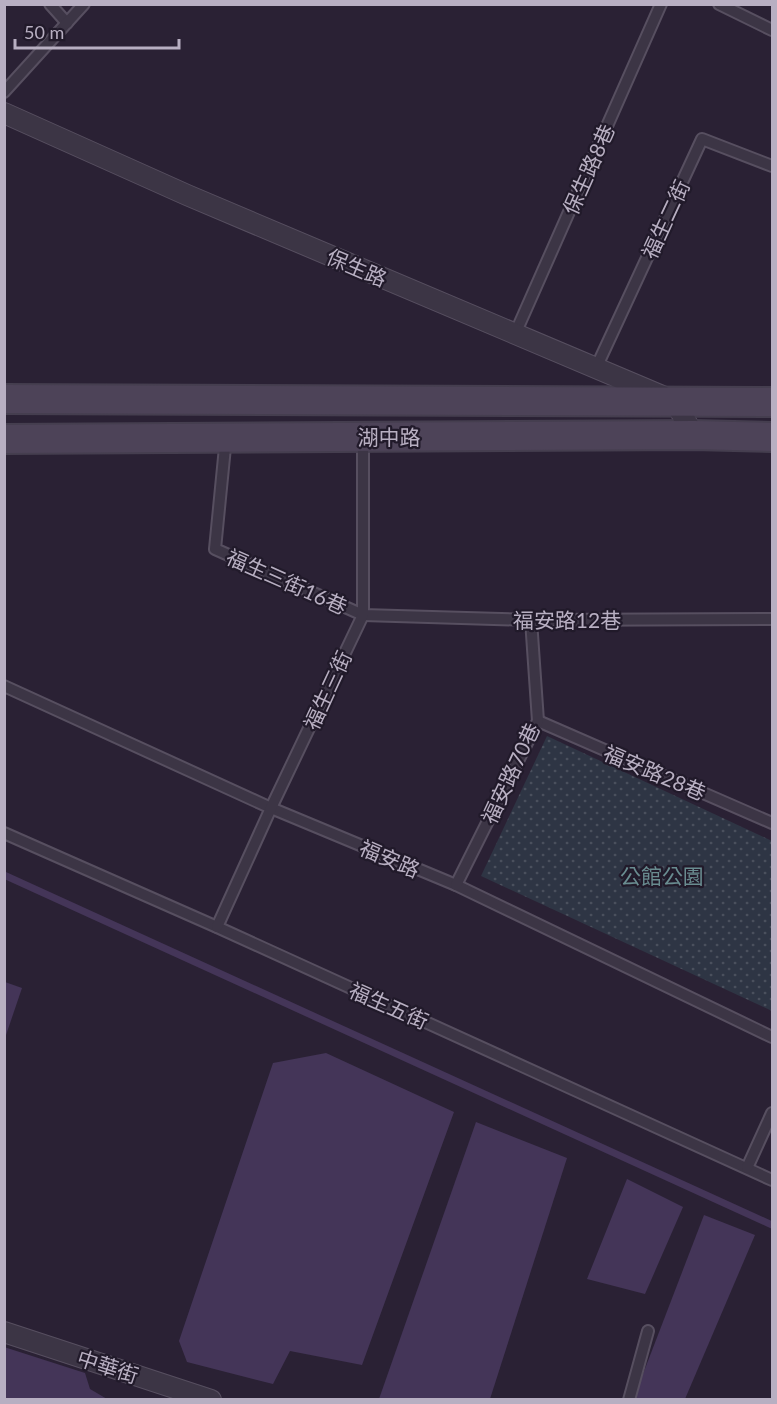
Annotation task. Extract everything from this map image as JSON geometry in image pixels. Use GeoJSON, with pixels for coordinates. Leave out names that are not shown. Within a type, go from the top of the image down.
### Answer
{"type":"FeatureCollection","features":[{"type":"Feature","properties":{"kind":"street","name":"保生路"},"geometry":{"type":"LineString","coordinates":[[6,118],[674,401]]}},
{"type":"Feature","properties":{"kind":"street","name":"湖中路"},"geometry":{"type":"LineString","coordinates":[[4,399],[772,402]]}},
{"type":"Feature","properties":{"kind":"street"},"geometry":{"type":"LineString","coordinates":[[674,401],[694,435]]}},
{"type":"Feature","properties":{"kind":"street","name":"湖中路"},"geometry":{"type":"LineString","coordinates":[[4,439],[694,435],[772,437]]}},
{"type":"Feature","properties":{"kind":"street","name":"中華街"},"geometry":{"type":"LineString","coordinates":[[4,1332],[211,1400]]}},
{"type":"Feature","properties":{"kind":"lane"},"geometry":{"type":"LineString","coordinates":[[50,4],[67,23]]}},
{"type":"Feature","properties":{"kind":"lane"},"geometry":{"type":"LineString","coordinates":[[4,92],[84,4]]}},
{"type":"Feature","properties":{"kind":"lane","name":"保生路8巷"},"geometry":{"type":"LineString","coordinates":[[515,334],[661,4]]}},
{"type":"Feature","properties":{"kind":"lane"},"geometry":{"type":"LineString","coordinates":[[719,4],[772,30]]}},
{"type":"Feature","properties":{"kind":"lane","name":"福生二街"},"geometry":{"type":"LineString","coordinates":[[596,368],[702,139],[772,166]]}},
{"type":"Feature","properties":{"kind":"lane","name":"福生三街"},"geometry":{"type":"LineString","coordinates":[[217,927],[363,615],[363,436]]}},
{"type":"Feature","properties":{"kind":"lane","name":"福生三街16巷"},"geometry":{"type":"LineString","coordinates":[[226,437],[215,549],[363,615]]}},
{"type":"Feature","properties":{"kind":"lane","name":"福安路12巷"},"geometry":{"type":"LineString","coordinates":[[363,615],[531,620],[772,619]]}},
{"type":"Feature","properties":{"kind":"lane","name":"福安路70巷"},"geometry":{"type":"LineString","coordinates":[[456,885],[538,721],[531,620]]}},
{"type":"Feature","properties":{"kind":"lane","name":"福安路"},"geometry":{"type":"LineString","coordinates":[[4,686],[271,808],[456,885],[772,1037]]}},
{"type":"Feature","properties":{"kind":"lane","name":"福安路28巷"},"geometry":{"type":"LineString","coordinates":[[538,721],[772,823]]}},
{"type":"Feature","properties":{"kind":"lane","name":"福生五街"},"geometry":{"type":"LineString","coordinates":[[4,833],[217,927],[772,1180]]}},
{"type":"Feature","properties":{"kind":"lane"},"geometry":{"type":"LineString","coordinates":[[747,1168],[772,1113]]}},
{"type":"Feature","properties":{"kind":"lane"},"geometry":{"type":"LineString","coordinates":[[629,1400],[648,1331]]}},
{"type":"Feature","properties":{"kind":"green space","name":"公館公園"},"geometry":{"type":"Polygon","coordinates":[[[547,736],[772,841],[772,1011],[481,876],[547,736]]]}},
{"type":"Feature","properties":{"kind":"shaded area"},"geometry":{"type":"Polygon","coordinates":[[[4,982],[22,988],[5,1038],[4,982]]]}},
{"type":"Feature","properties":{"kind":"shaded area"},"geometry":{"type":"Polygon","coordinates":[[[326,1053],[454,1112],[362,1365],[290,1351],[273,1384],[187,1362],[179,1341],[273,1063],[326,1053]]]}},
{"type":"Feature","properties":{"kind":"shaded area"},"geometry":{"type":"Polygon","coordinates":[[[476,1122],[567,1158],[490,1399],[379,1399],[476,1122]]]}},
{"type":"Feature","properties":{"kind":"shaded area"},"geometry":{"type":"Polygon","coordinates":[[[627,1179],[683,1207],[645,1294],[587,1279],[627,1179]]]}},
{"type":"Feature","properties":{"kind":"shaded area"},"geometry":{"type":"Polygon","coordinates":[[[704,1215],[755,1235],[685,1399],[633,1400],[704,1215]]]}},
{"type":"Feature","properties":{"kind":"shaded area"},"geometry":{"type":"Polygon","coordinates":[[[4,1347],[85,1373],[90,1389],[107,1399],[5,1399],[4,1347]]]}},
{"type":"Feature","properties":{"kind":"waterway"},"geometry":{"type":"LineString","coordinates":[[4,875],[772,1225]]}}]}
